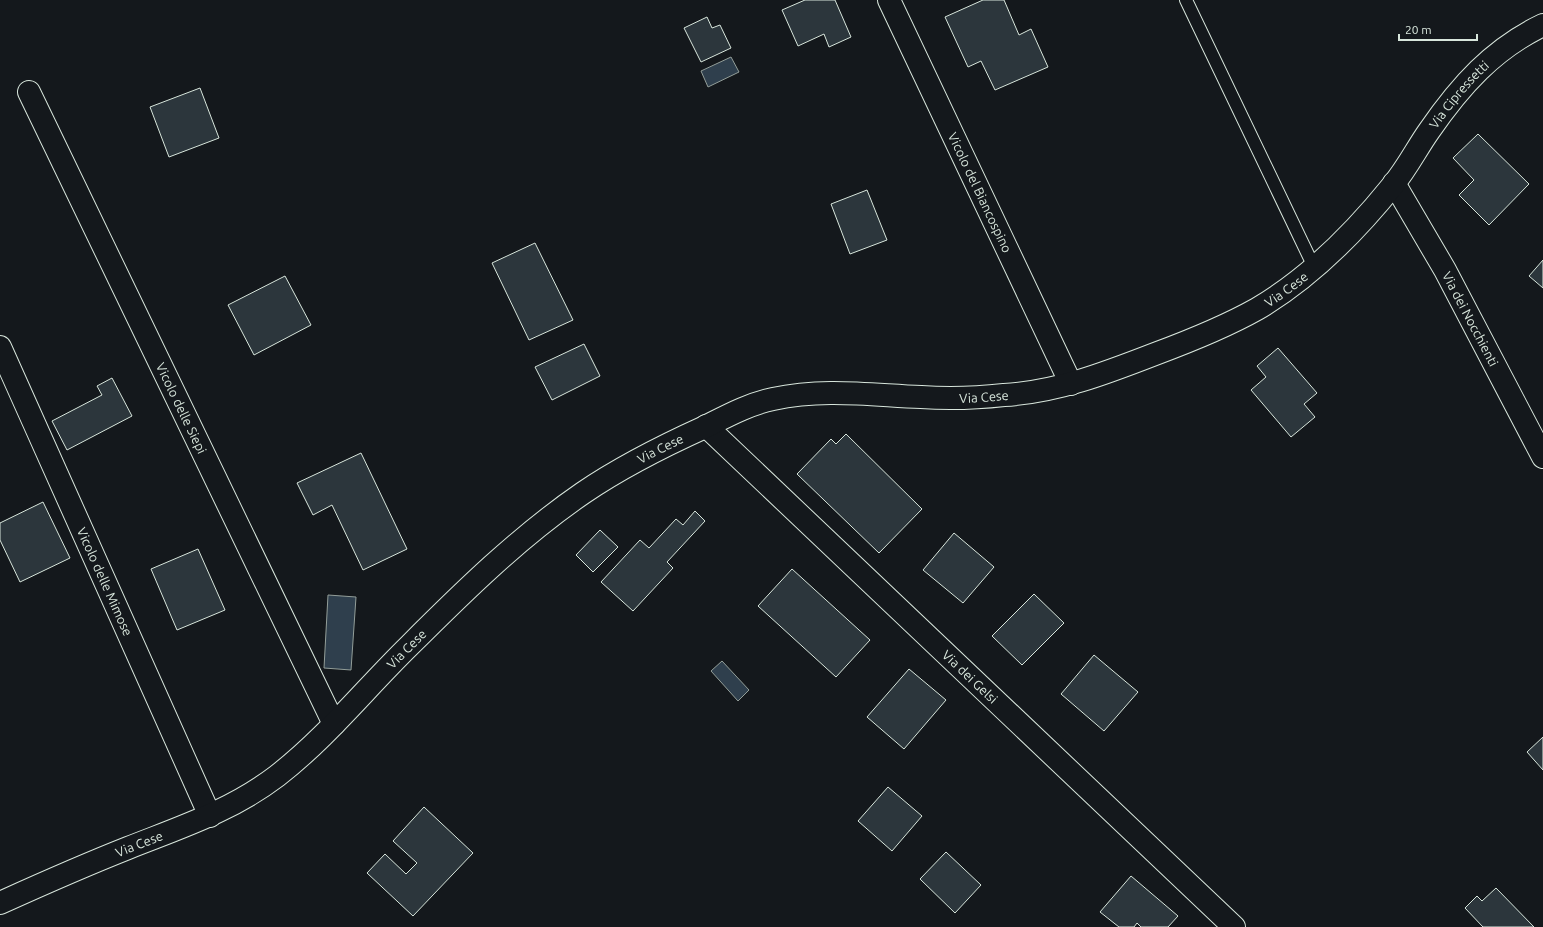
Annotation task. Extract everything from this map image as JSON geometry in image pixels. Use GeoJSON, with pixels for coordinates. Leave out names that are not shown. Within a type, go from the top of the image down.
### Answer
{"type":"FeatureCollection","features":[{"type":"Feature","properties":{"kind":"street","name":"Vicolo del Biancospino"},"geometry":{"type":"LineString","coordinates":[[890,0],[1071,384]]}},
{"type":"Feature","properties":{"kind":"street","name":"Via Cipressetti"},"geometry":{"type":"LineString","coordinates":[[1394,183],[1430,129],[1477,71],[1507,46],[1543,25]]}},
{"type":"Feature","properties":{"kind":"street","name":"Vicolo delle Siepi"},"geometry":{"type":"LineString","coordinates":[[30,92],[334,724]]}},
{"type":"Feature","properties":{"kind":"street","name":"Via Cese"},"geometry":{"type":"LineString","coordinates":[[0,903],[95,862],[210,816],[248,795],[278,775],[334,724],[402,653],[473,584],[544,523],[584,493],[622,469],[706,426],[764,402],[803,394],[840,392],[920,397],[973,397],[1023,394],[1071,384],[1127,365],[1182,344],[1256,309],[1278,296],[1314,267],[1347,236],[1394,183]]}},
{"type":"Feature","properties":{"kind":"street","name":"Via dei Nocchienti"},"geometry":{"type":"LineString","coordinates":[[1394,183],[1445,270],[1543,457]]}},
{"type":"Feature","properties":{"kind":"street","name":"Vicolo delle Mimose"},"geometry":{"type":"LineString","coordinates":[[0,346],[210,816]]}},
{"type":"Feature","properties":{"kind":"street","name":"Via dei Gelsi"},"geometry":{"type":"LineString","coordinates":[[706,426],[1234,927]]}},
{"type":"Feature","properties":{"kind":"lane"},"geometry":{"type":"LineString","coordinates":[[1186,0],[1314,267]]}},
{"type":"Feature","properties":{"kind":"water"},"geometry":{"type":"Polygon","coordinates":[[[731,57],[739,72],[708,87],[701,71],[731,57]]]}},
{"type":"Feature","properties":{"kind":"water"},"geometry":{"type":"Polygon","coordinates":[[[328,595],[356,597],[351,670],[324,668],[328,595]]]}},
{"type":"Feature","properties":{"kind":"water"},"geometry":{"type":"Polygon","coordinates":[[[722,661],[749,690],[738,701],[711,671],[722,661]]]}},
{"type":"Feature","properties":{"kind":"building"},"geometry":{"type":"Polygon","coordinates":[[[805,0],[835,0],[851,37],[829,47],[824,34],[798,46],[782,10],[805,0]]]}},
{"type":"Feature","properties":{"kind":"building"},"geometry":{"type":"Polygon","coordinates":[[[983,0],[1004,0],[1019,35],[1031,29],[1048,67],[995,90],[981,61],[968,67],[945,17],[983,0]]]}},
{"type":"Feature","properties":{"kind":"building"},"geometry":{"type":"Polygon","coordinates":[[[707,17],[712,28],[720,25],[731,48],[701,62],[684,28],[707,17]]]}},
{"type":"Feature","properties":{"kind":"building"},"geometry":{"type":"Polygon","coordinates":[[[200,88],[219,138],[169,157],[150,107],[200,88]]]}},
{"type":"Feature","properties":{"kind":"building"},"geometry":{"type":"Polygon","coordinates":[[[1478,134],[1529,184],[1489,225],[1459,195],[1474,180],[1453,158],[1478,134]]]}},
{"type":"Feature","properties":{"kind":"building"},"geometry":{"type":"Polygon","coordinates":[[[867,190],[887,240],[850,254],[831,204],[867,190]]]}},
{"type":"Feature","properties":{"kind":"building"},"geometry":{"type":"Polygon","coordinates":[[[535,243],[573,320],[529,340],[492,263],[535,243]]]}},
{"type":"Feature","properties":{"kind":"building"},"geometry":{"type":"Polygon","coordinates":[[[1543,260],[1543,288],[1529,276],[1543,260]]]}},
{"type":"Feature","properties":{"kind":"building"},"geometry":{"type":"Polygon","coordinates":[[[285,276],[311,325],[254,355],[228,305],[285,276]]]}},
{"type":"Feature","properties":{"kind":"building"},"geometry":{"type":"Polygon","coordinates":[[[584,344],[600,376],[552,400],[535,367],[584,344]]]}},
{"type":"Feature","properties":{"kind":"building"},"geometry":{"type":"Polygon","coordinates":[[[1278,348],[1317,393],[1304,404],[1315,417],[1291,437],[1251,390],[1266,377],[1257,366],[1278,348]]]}},
{"type":"Feature","properties":{"kind":"building"},"geometry":{"type":"Polygon","coordinates":[[[112,378],[132,416],[67,450],[52,421],[102,395],[97,386],[112,378]]]}},
{"type":"Feature","properties":{"kind":"building"},"geometry":{"type":"Polygon","coordinates":[[[846,434],[922,509],[879,553],[797,474],[831,439],[836,444],[846,434]]]}},
{"type":"Feature","properties":{"kind":"building"},"geometry":{"type":"Polygon","coordinates":[[[361,453],[407,549],[363,570],[332,505],[313,515],[297,483],[361,453]]]}},
{"type":"Feature","properties":{"kind":"building"},"geometry":{"type":"Polygon","coordinates":[[[43,502],[70,558],[20,582],[0,540],[0,523],[43,502]]]}},
{"type":"Feature","properties":{"kind":"building"},"geometry":{"type":"Polygon","coordinates":[[[695,511],[705,521],[667,562],[673,568],[633,611],[601,582],[640,540],[649,548],[676,519],[683,525],[695,511]]]}},
{"type":"Feature","properties":{"kind":"building"},"geometry":{"type":"Polygon","coordinates":[[[600,530],[618,547],[593,572],[576,555],[600,530]]]}},
{"type":"Feature","properties":{"kind":"building"},"geometry":{"type":"Polygon","coordinates":[[[954,533],[994,567],[963,603],[923,570],[954,533]]]}},
{"type":"Feature","properties":{"kind":"building"},"geometry":{"type":"Polygon","coordinates":[[[198,549],[225,610],[177,630],[151,569],[198,549]]]}},
{"type":"Feature","properties":{"kind":"building"},"geometry":{"type":"Polygon","coordinates":[[[792,569],[870,640],[836,677],[758,606],[792,569]]]}},
{"type":"Feature","properties":{"kind":"building"},"geometry":{"type":"Polygon","coordinates":[[[1034,594],[1064,623],[1022,665],[992,636],[1034,594]]]}},
{"type":"Feature","properties":{"kind":"building"},"geometry":{"type":"Polygon","coordinates":[[[1094,655],[1138,692],[1104,731],[1061,694],[1094,655]]]}},
{"type":"Feature","properties":{"kind":"building"},"geometry":{"type":"Polygon","coordinates":[[[909,669],[946,700],[904,749],[867,717],[909,669]]]}},
{"type":"Feature","properties":{"kind":"building"},"geometry":{"type":"Polygon","coordinates":[[[1543,737],[1543,770],[1527,752],[1543,737]]]}},
{"type":"Feature","properties":{"kind":"building"},"geometry":{"type":"Polygon","coordinates":[[[888,787],[922,816],[892,851],[858,821],[888,787]]]}},
{"type":"Feature","properties":{"kind":"building"},"geometry":{"type":"Polygon","coordinates":[[[424,807],[473,853],[413,916],[367,873],[385,854],[406,874],[417,863],[393,841],[424,807]]]}},
{"type":"Feature","properties":{"kind":"building"},"geometry":{"type":"Polygon","coordinates":[[[946,852],[981,885],[955,913],[920,879],[946,852]]]}},
{"type":"Feature","properties":{"kind":"building"},"geometry":{"type":"Polygon","coordinates":[[[1131,876],[1178,916],[1168,927],[1141,927],[1137,923],[1134,927],[1119,927],[1100,912],[1131,876]]]}},
{"type":"Feature","properties":{"kind":"building"},"geometry":{"type":"Polygon","coordinates":[[[1496,888],[1534,927],[1483,927],[1465,908],[1477,896],[1482,901],[1496,888]]]}}]}
